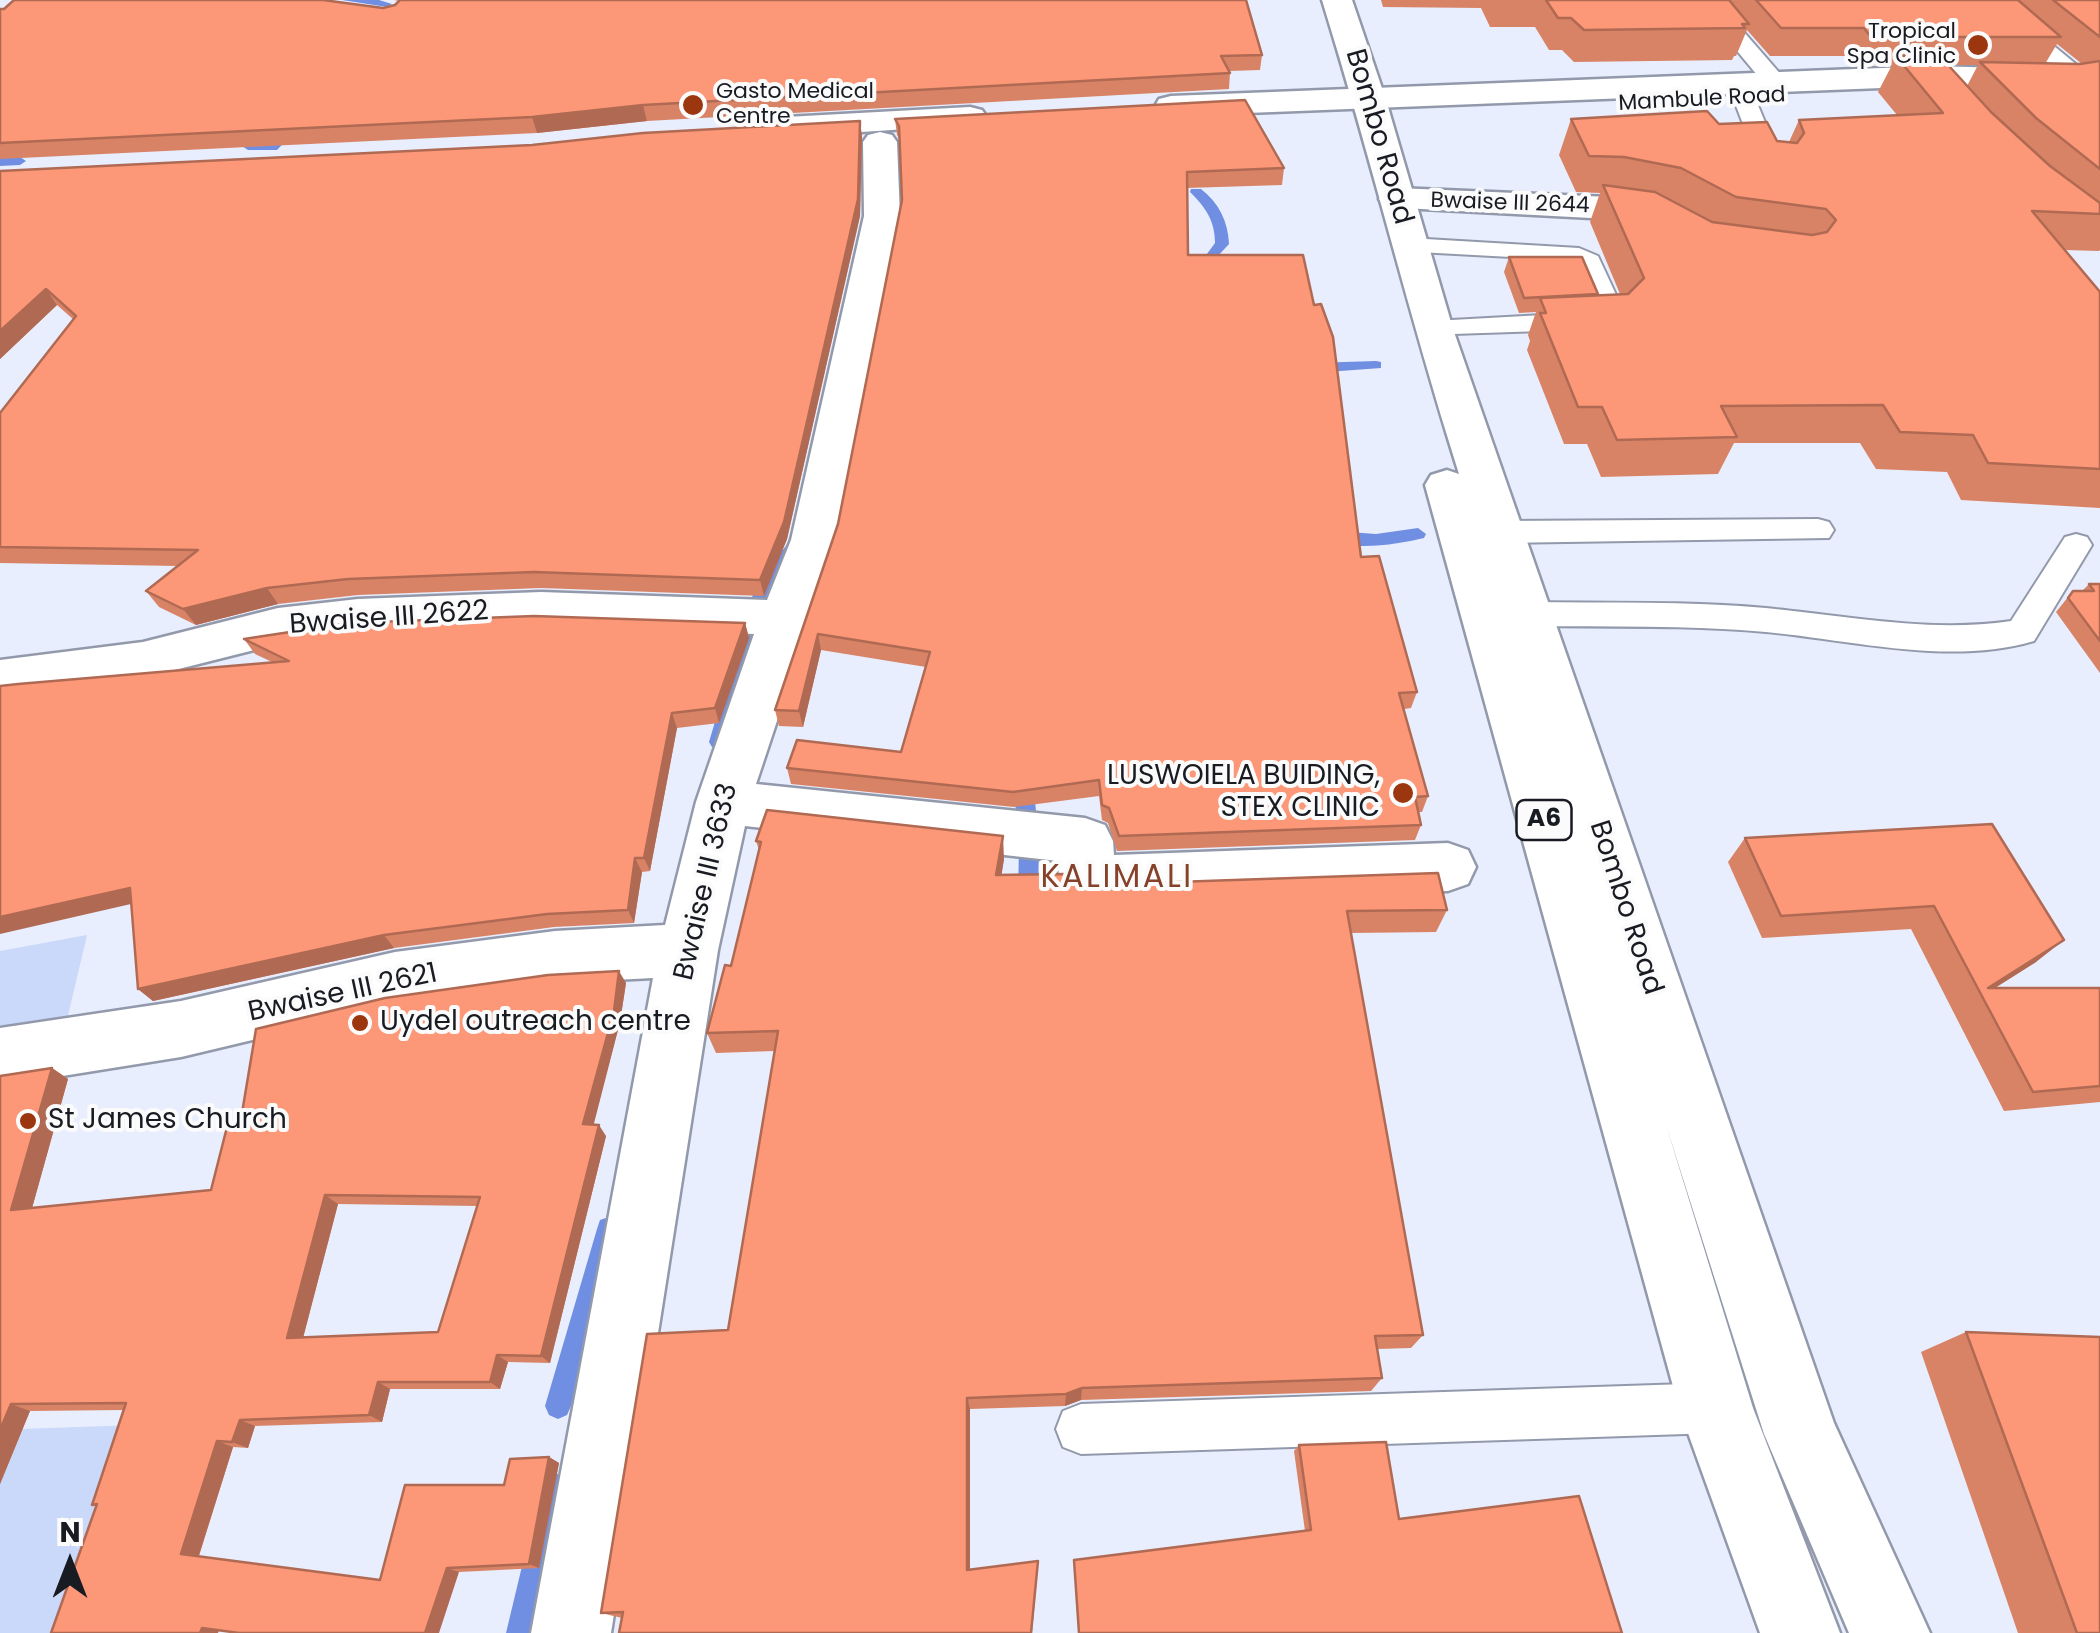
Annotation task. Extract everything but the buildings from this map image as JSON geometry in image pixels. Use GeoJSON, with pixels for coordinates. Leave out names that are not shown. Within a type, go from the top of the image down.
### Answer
{"type":"FeatureCollection","features":[{"type":"Feature","properties":{"kind":"street","name":"Bombo Road"},"geometry":{"type":"LineString","coordinates":[[1308,0],[1396,199],[1432,329],[1801,1434],[1890,1633]]}},
{"type":"Feature","properties":{"kind":"street","name":"Bombo Road"},"geometry":{"type":"LineString","coordinates":[[1337,0],[1354,107],[1716,1408],[1800,1633]]}},
{"type":"Feature","properties":{"kind":"street","name":"Mambule Road"},"geometry":{"type":"LineString","coordinates":[[1354,107],[1744,98],[2081,79]]}},
{"type":"Feature","properties":{"kind":"street","name":"Mambule Road"},"geometry":{"type":"LineString","coordinates":[[1354,107],[1774,82],[1939,90]]}},
{"type":"Feature","properties":{"kind":"street"},"geometry":{"type":"LineString","coordinates":[[1143,118],[1354,107]]}},
{"type":"Feature","properties":{"kind":"street"},"geometry":{"type":"LineString","coordinates":[[998,126],[880,142],[754,138],[998,126]]}},
{"type":"Feature","properties":{"kind":"street","name":"Bwaise III 3633"},"geometry":{"type":"LineString","coordinates":[[571,1633],[688,950],[723,802],[814,540],[882,216],[880,142]]}},
{"type":"Feature","properties":{"kind":"street","name":"Bwaise III 2644"},"geometry":{"type":"LineString","coordinates":[[1396,199],[1610,208],[1653,216],[1699,242]]}},
{"type":"Feature","properties":{"kind":"street","name":"Bwaise III 2622"},"geometry":{"type":"LineString","coordinates":[[0,679],[146,659],[199,643],[312,622],[612,607],[784,618]]}},
{"type":"Feature","properties":{"kind":"street"},"geometry":{"type":"LineString","coordinates":[[723,802],[1085,840],[1087,880],[1448,867]]}},
{"type":"Feature","properties":{"kind":"street","name":"Bwaise III 2621"},"geometry":{"type":"LineString","coordinates":[[0,1057],[181,1029],[395,978],[555,957],[688,950]]}},
{"type":"Feature","properties":{"kind":"lane"},"geometry":{"type":"LineString","coordinates":[[1705,0],[1774,82]]}},
{"type":"Feature","properties":{"kind":"lane"},"geometry":{"type":"LineString","coordinates":[[1986,0],[2081,79]]}},
{"type":"Feature","properties":{"kind":"lane"},"geometry":{"type":"LineString","coordinates":[[1744,98],[1772,170]]}},
{"type":"Feature","properties":{"kind":"lane"},"geometry":{"type":"LineString","coordinates":[[1409,246],[1570,254],[1590,261],[1612,314],[1603,322],[1432,329]]}},
{"type":"Feature","properties":{"kind":"lane"},"geometry":{"type":"LineString","coordinates":[[1500,532],[1818,530]]}},
{"type":"Feature","properties":{"kind":"lane"},"geometry":{"type":"LineString","coordinates":[[1528,614],[1734,618],[1926,635],[1999,637],[2022,632],[2076,545]]}},
{"type":"Feature","properties":{"kind":"lane"},"geometry":{"type":"LineString","coordinates":[[1081,1429],[1716,1408]]}},
{"type":"Feature","properties":{"kind":"shaded area"},"geometry":{"type":"Polygon","coordinates":[[[87,935],[67,1020],[0,1029],[0,951],[87,935]]]}},
{"type":"Feature","properties":{"kind":"shaded area"},"geometry":{"type":"Polygon","coordinates":[[[136,1425],[64,1633],[0,1633],[0,1480],[20,1429],[136,1425]]]}},
{"type":"Feature","properties":{"kind":"waterway"},"geometry":{"type":"LineString","coordinates":[[347,0],[387,4]]}},
{"type":"Feature","properties":{"kind":"waterway"},"geometry":{"type":"LineString","coordinates":[[248,146],[273,147],[293,127]]}},
{"type":"Feature","properties":{"kind":"waterway"},"geometry":{"type":"LineString","coordinates":[[0,162],[20,161]]}},
{"type":"Feature","properties":{"kind":"waterway"},"geometry":{"type":"LineString","coordinates":[[1196,192],[1212,208],[1221,229],[1222,244],[1208,262],[1210,277]]}},
{"type":"Feature","properties":{"kind":"waterway"},"geometry":{"type":"LineString","coordinates":[[1313,368],[1376,365]]}},
{"type":"Feature","properties":{"kind":"waterway"},"geometry":{"type":"LineString","coordinates":[[1335,537],[1376,540],[1418,534]]}},
{"type":"Feature","properties":{"kind":"waterway"},"geometry":{"type":"LineString","coordinates":[[719,742],[765,584],[795,546]]}},
{"type":"Feature","properties":{"kind":"waterway"},"geometry":{"type":"LineString","coordinates":[[1023,780],[1029,843],[1028,901]]}},
{"type":"Feature","properties":{"kind":"waterway"},"geometry":{"type":"LineString","coordinates":[[558,1406],[609,1229]]}},
{"type":"Feature","properties":{"kind":"waterway"},"geometry":{"type":"LineString","coordinates":[[521,1633],[555,1487]]}},
{"type":"Feature","properties":{"kind":"place","name":"Tropical Spa Clinic"},"geometry":{"type":"Point","coordinates":[1978,45]}},
{"type":"Feature","properties":{"kind":"place","name":"Gasto Medical Centre"},"geometry":{"type":"Point","coordinates":[693,105]}},
{"type":"Feature","properties":{"kind":"place","name":"LUSWOIELA BUIDING, STEX CLINIC"},"geometry":{"type":"Point","coordinates":[1403,793]}},
{"type":"Feature","properties":{"kind":"place","name":"Uydel outreach centre"},"geometry":{"type":"Point","coordinates":[360,1023]}},
{"type":"Feature","properties":{"kind":"place","name":"St James Church"},"geometry":{"type":"Point","coordinates":[28,1121]}},
{"type":"Feature","properties":{"kind":"district","name":"KALIMALI"},"geometry":{"type":"Point","coordinates":[1117,879]}}]}
